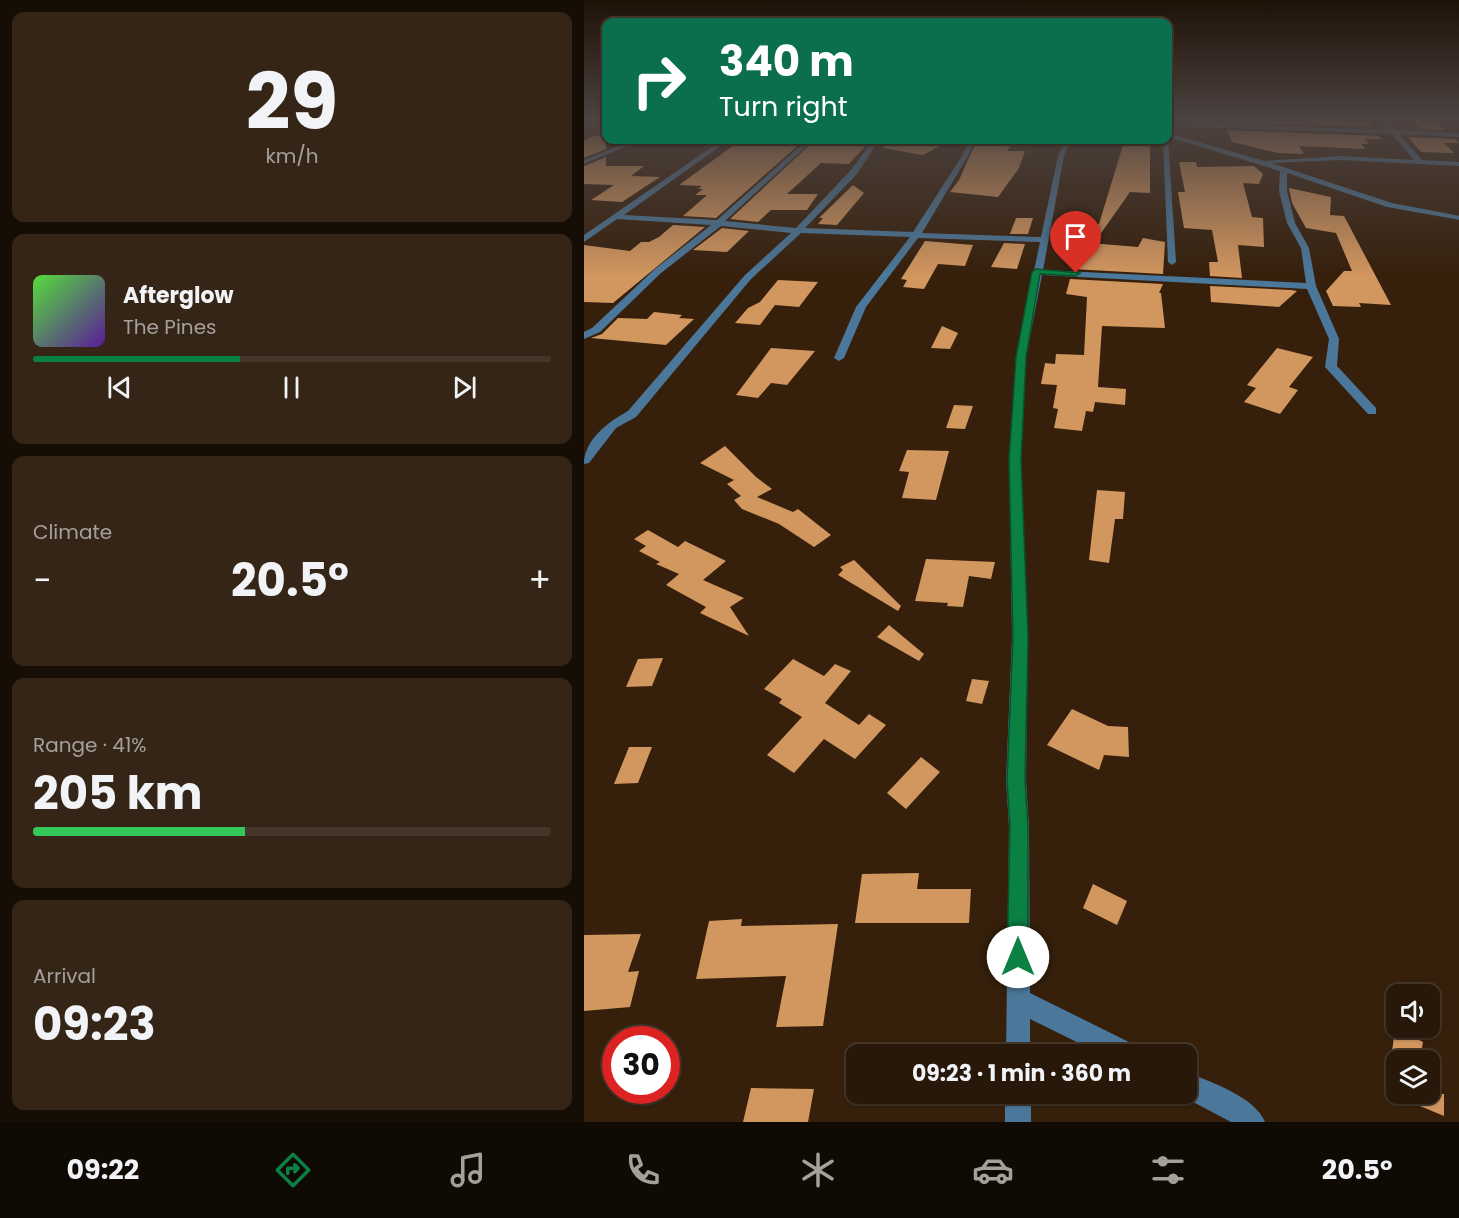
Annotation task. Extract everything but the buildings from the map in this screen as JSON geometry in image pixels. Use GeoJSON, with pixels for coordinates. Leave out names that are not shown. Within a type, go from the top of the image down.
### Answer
{"type":"FeatureCollection","features":[{"type":"Feature","properties":{"kind":"street"},"geometry":{"type":"LineString","coordinates":[[584,239],[681,171]]}},
{"type":"Feature","properties":{"kind":"street"},"geometry":{"type":"LineString","coordinates":[[584,336],[596,330],[658,271],[719,223],[776,171]]}},
{"type":"Feature","properties":{"kind":"street"},"geometry":{"type":"LineString","coordinates":[[584,460],[612,425],[632,414],[748,277],[798,231],[854,171]]}},
{"type":"Feature","properties":{"kind":"street"},"geometry":{"type":"LineString","coordinates":[[839,358],[861,307],[916,235],[955,171]]}},
{"type":"Feature","properties":{"kind":"street"},"geometry":{"type":"LineString","coordinates":[[1018,1044],[1019,827],[1016,780],[1020,638],[1015,460],[1021,357],[1058,171]]}},
{"type":"Feature","properties":{"kind":"street"},"geometry":{"type":"LineString","coordinates":[[1168,171],[1172,262]]}},
{"type":"Feature","properties":{"kind":"street"},"geometry":{"type":"LineString","coordinates":[[1284,171],[1283,191],[1291,223],[1305,248],[1311,286],[1334,339],[1331,367],[1372,411]]}},
{"type":"Feature","properties":{"kind":"street"},"geometry":{"type":"LineString","coordinates":[[1288,171],[1390,205],[1460,218]]}},
{"type":"Feature","properties":{"kind":"street"},"geometry":{"type":"LineString","coordinates":[[616,217],[719,223],[798,231],[1043,240]]}},
{"type":"Feature","properties":{"kind":"street"},"geometry":{"type":"LineString","coordinates":[[1036,272],[1311,286]]}},
{"type":"Feature","properties":{"kind":"street"},"geometry":{"type":"LineString","coordinates":[[1018,1000],[1107,1044]]}},
{"type":"Feature","properties":{"kind":"street"},"geometry":{"type":"LineString","coordinates":[[1197,1089],[1231,1106],[1252,1122]]}},
{"type":"Feature","properties":{"kind":"street"},"geometry":{"type":"LineString","coordinates":[[1018,1104],[1018,1122]]}},
{"type":"Feature","properties":{"kind":"route"},"geometry":{"type":"LineString","coordinates":[[1018,957],[1019,827],[1016,780],[1020,638],[1015,460],[1021,357],[1036,272],[1076,273]]}}]}
